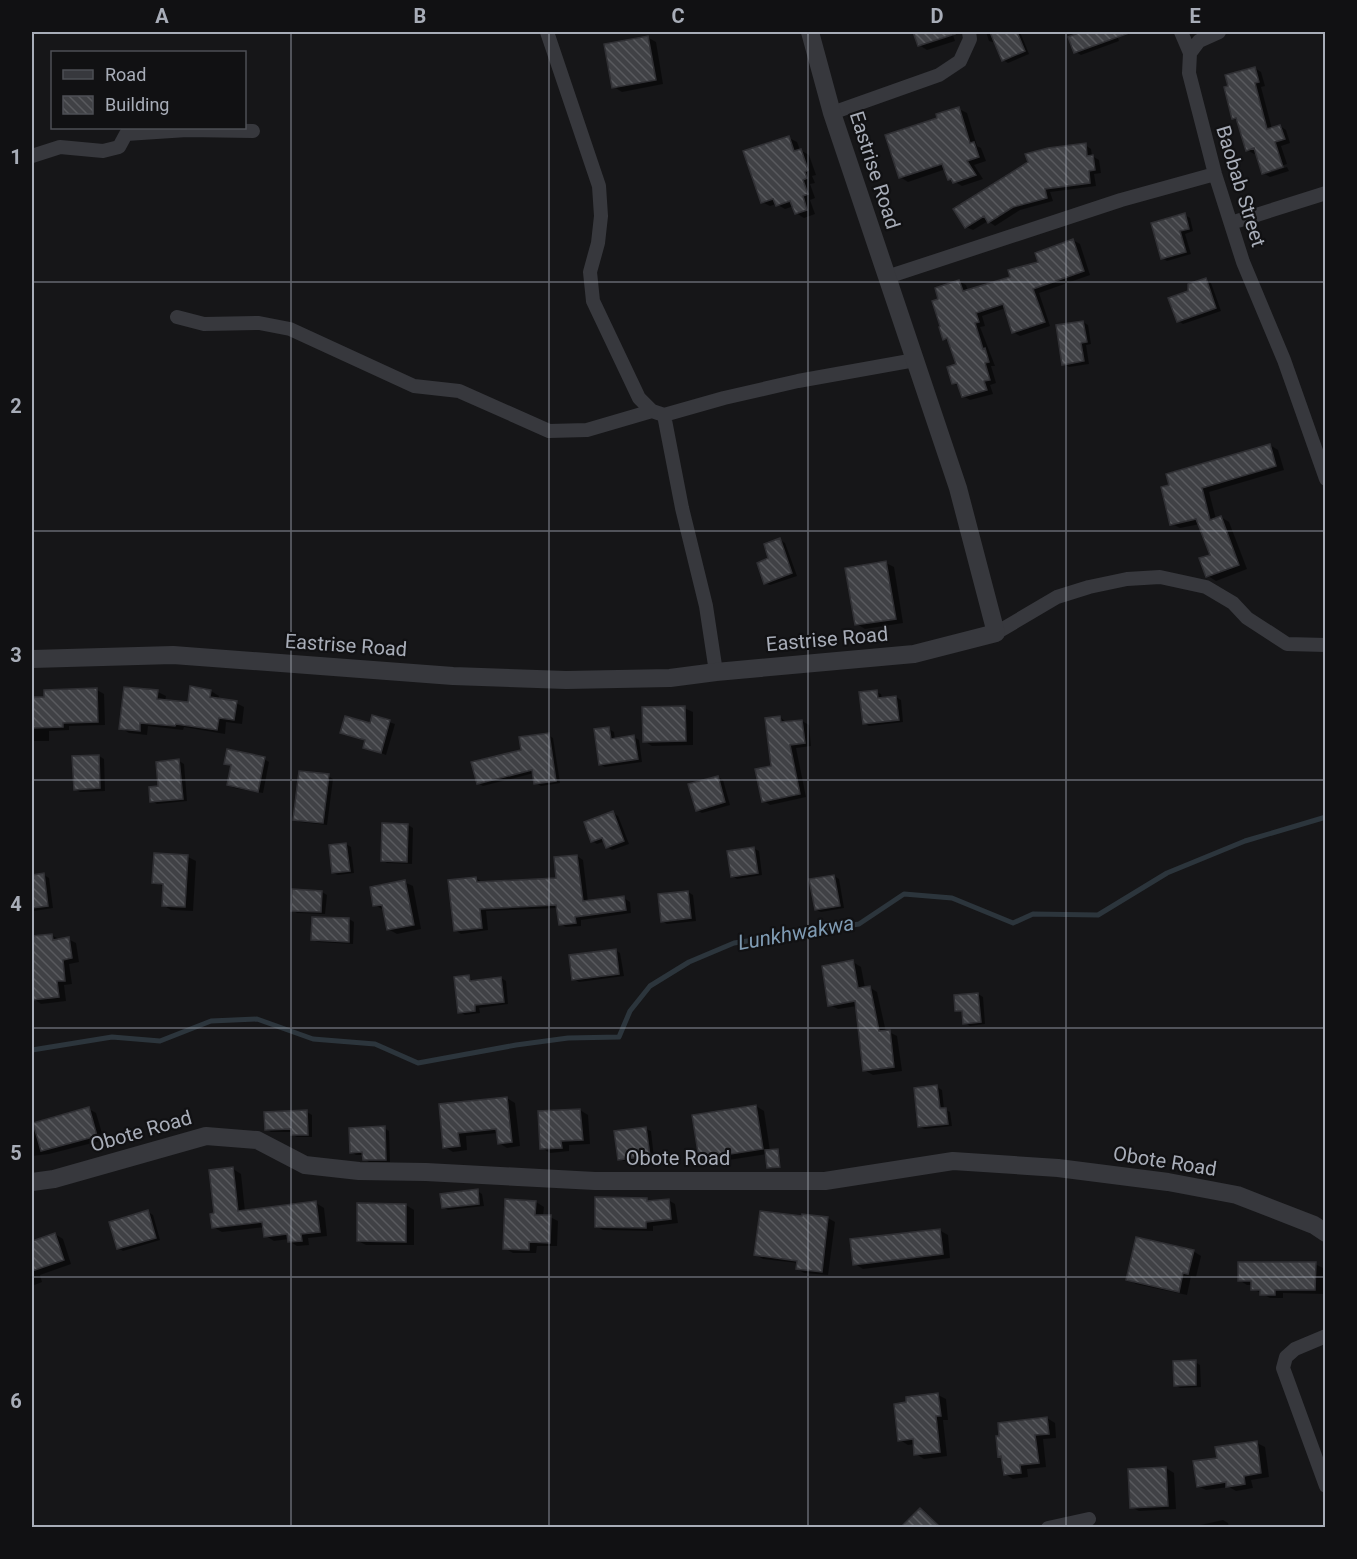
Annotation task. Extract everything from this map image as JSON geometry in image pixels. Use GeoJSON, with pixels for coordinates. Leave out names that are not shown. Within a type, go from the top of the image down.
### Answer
{"type":"FeatureCollection","features":[{"type":"Feature","properties":{"kind":"street"},"geometry":{"type":"LineString","coordinates":[[547,32],[599,186],[601,216],[598,243],[590,272],[593,301],[639,398],[658,413],[706,606],[716,672]]}},
{"type":"Feature","properties":{"kind":"street","name":"Eastrise Road"},"geometry":{"type":"LineString","coordinates":[[32,659],[173,655],[453,676],[566,680],[670,678],[914,654],[996,633],[958,488],[832,113],[810,32]]}},
{"type":"Feature","properties":{"kind":"street"},"geometry":{"type":"LineString","coordinates":[[832,113],[939,75],[960,62],[970,39],[969,32]]}},
{"type":"Feature","properties":{"kind":"street"},"geometry":{"type":"LineString","coordinates":[[1181,32],[1190,53],[1199,41],[1219,32]]}},
{"type":"Feature","properties":{"kind":"street","name":"Baobab Street"},"geometry":{"type":"LineString","coordinates":[[1190,53],[1189,73],[1215,174],[1243,262],[1284,360],[1326,479]]}},
{"type":"Feature","properties":{"kind":"street"},"geometry":{"type":"LineString","coordinates":[[32,156],[60,147],[103,151],[119,147],[126,134],[187,130],[253,130]]}},
{"type":"Feature","properties":{"kind":"street"},"geometry":{"type":"LineString","coordinates":[[887,277],[1120,200],[1215,174]]}},
{"type":"Feature","properties":{"kind":"street"},"geometry":{"type":"LineString","coordinates":[[1231,224],[1326,193]]}},
{"type":"Feature","properties":{"kind":"street"},"geometry":{"type":"LineString","coordinates":[[177,316],[204,324],[259,323],[290,329],[414,386],[459,391],[549,431],[587,430],[798,381],[915,360]]}},
{"type":"Feature","properties":{"kind":"street"},"geometry":{"type":"LineString","coordinates":[[996,633],[1057,597],[1127,579],[1160,577],[1206,587],[1233,603],[1247,618],[1287,644],[1326,645]]}},
{"type":"Feature","properties":{"kind":"street","name":"Obote Road"},"geometry":{"type":"LineString","coordinates":[[32,1182],[54,1179],[206,1136],[256,1140],[305,1165],[359,1171],[426,1172],[595,1181],[825,1181],[953,1161],[1058,1168],[1168,1182],[1237,1195],[1314,1225],[1326,1233]]}},
{"type":"Feature","properties":{"kind":"street"},"geometry":{"type":"LineString","coordinates":[[1326,1336],[1296,1349],[1286,1357],[1283,1368],[1326,1486]]}},
{"type":"Feature","properties":{"kind":"street"},"geometry":{"type":"LineString","coordinates":[[1048,1527],[1089,1519]]}},
{"type":"Feature","properties":{"kind":"building"},"geometry":{"type":"Polygon","coordinates":[[[913,32],[954,32],[955,34],[918,46],[913,32]]]}},
{"type":"Feature","properties":{"kind":"building"},"geometry":{"type":"Polygon","coordinates":[[[990,32],[1017,32],[1025,51],[1002,61],[990,32]]]}},
{"type":"Feature","properties":{"kind":"building"},"geometry":{"type":"Polygon","coordinates":[[[1081,32],[1129,33],[1074,53],[1068,37],[1081,32]]]}},
{"type":"Feature","properties":{"kind":"building"},"geometry":{"type":"Polygon","coordinates":[[[648,36],[656,80],[612,88],[604,44],[648,36]]]}},
{"type":"Feature","properties":{"kind":"building"},"geometry":{"type":"Polygon","coordinates":[[[1255,67],[1259,82],[1255,83],[1267,129],[1280,125],[1285,139],[1275,142],[1283,167],[1262,174],[1254,148],[1246,151],[1236,118],[1232,119],[1224,87],[1228,86],[1225,75],[1255,67]]]}},
{"type":"Feature","properties":{"kind":"building"},"geometry":{"type":"Polygon","coordinates":[[[959,107],[970,143],[974,142],[979,157],[967,161],[976,175],[953,183],[951,179],[948,180],[942,164],[899,178],[885,135],[937,118],[936,114],[959,107]]]}},
{"type":"Feature","properties":{"kind":"building"},"geometry":{"type":"Polygon","coordinates":[[[789,136],[794,151],[801,149],[808,170],[805,172],[807,178],[803,180],[808,194],[803,196],[807,210],[795,214],[790,201],[776,206],[773,199],[761,203],[743,151],[789,136]]]}},
{"type":"Feature","properties":{"kind":"building"},"geometry":{"type":"Polygon","coordinates":[[[1086,143],[1087,156],[1093,155],[1095,170],[1089,171],[1090,183],[1045,189],[1047,198],[1013,207],[988,223],[984,216],[965,228],[953,209],[1028,162],[1025,154],[1048,148],[1086,143]]]}},
{"type":"Feature","properties":{"kind":"building"},"geometry":{"type":"Polygon","coordinates":[[[1185,213],[1189,229],[1180,231],[1186,252],[1161,259],[1151,223],[1185,213]]]}},
{"type":"Feature","properties":{"kind":"building"},"geometry":{"type":"Polygon","coordinates":[[[1073,239],[1084,271],[1033,289],[1045,322],[1012,333],[1003,304],[976,313],[979,322],[975,323],[989,362],[985,363],[990,380],[984,381],[987,390],[962,397],[957,383],[952,384],[947,367],[956,364],[947,338],[943,340],[939,327],[932,301],[938,299],[935,288],[959,280],[963,291],[1010,277],[1008,270],[1038,262],[1035,253],[1073,239]]]}},
{"type":"Feature","properties":{"kind":"building"},"geometry":{"type":"Polygon","coordinates":[[[1206,278],[1216,308],[1177,322],[1168,298],[1188,291],[1188,284],[1206,278]]]}},
{"type":"Feature","properties":{"kind":"building"},"geometry":{"type":"Polygon","coordinates":[[[1083,321],[1087,342],[1081,343],[1084,361],[1062,365],[1056,325],[1083,321]]]}},
{"type":"Feature","properties":{"kind":"building"},"geometry":{"type":"Polygon","coordinates":[[[1270,444],[1276,466],[1202,488],[1210,520],[1221,516],[1239,565],[1206,577],[1199,558],[1210,555],[1196,519],[1170,525],[1161,487],[1169,485],[1166,474],[1270,444]]]}},
{"type":"Feature","properties":{"kind":"building"},"geometry":{"type":"Polygon","coordinates":[[[780,538],[792,573],[764,584],[757,563],[768,558],[764,544],[780,538]]]}},
{"type":"Feature","properties":{"kind":"building"},"geometry":{"type":"Polygon","coordinates":[[[886,561],[896,619],[855,625],[845,568],[886,561]]]}},
{"type":"Feature","properties":{"kind":"building"},"geometry":{"type":"Polygon","coordinates":[[[190,686],[211,690],[210,697],[237,701],[234,720],[219,718],[217,730],[176,724],[175,726],[140,723],[140,731],[119,729],[124,687],[158,690],[157,699],[188,702],[190,686]]]}},
{"type":"Feature","properties":{"kind":"building"},"geometry":{"type":"Polygon","coordinates":[[[97,688],[98,722],[63,723],[63,727],[32,728],[32,697],[44,697],[44,690],[97,688]]]}},
{"type":"Feature","properties":{"kind":"building"},"geometry":{"type":"Polygon","coordinates":[[[877,690],[878,698],[896,696],[899,720],[863,724],[859,692],[877,690]]]}},
{"type":"Feature","properties":{"kind":"building"},"geometry":{"type":"Polygon","coordinates":[[[685,706],[686,741],[643,742],[642,707],[685,706]]]}},
{"type":"Feature","properties":{"kind":"building"},"geometry":{"type":"Polygon","coordinates":[[[372,715],[390,720],[381,753],[363,748],[365,740],[340,733],[345,716],[370,723],[372,715]]]}},
{"type":"Feature","properties":{"kind":"building"},"geometry":{"type":"Polygon","coordinates":[[[780,716],[781,722],[802,720],[805,743],[790,745],[800,794],[762,802],[755,769],[771,766],[765,718],[780,716]]]}},
{"type":"Feature","properties":{"kind":"building"},"geometry":{"type":"Polygon","coordinates":[[[609,727],[611,739],[634,735],[638,759],[599,765],[594,729],[609,727]]]}},
{"type":"Feature","properties":{"kind":"building"},"geometry":{"type":"Polygon","coordinates":[[[549,733],[556,781],[534,784],[532,770],[477,784],[471,762],[521,750],[519,737],[549,733]]]}},
{"type":"Feature","properties":{"kind":"building"},"geometry":{"type":"Polygon","coordinates":[[[227,749],[265,757],[258,792],[227,785],[231,765],[224,764],[227,749]]]}},
{"type":"Feature","properties":{"kind":"building"},"geometry":{"type":"Polygon","coordinates":[[[99,755],[100,788],[74,790],[72,756],[99,755]]]}},
{"type":"Feature","properties":{"kind":"building"},"geometry":{"type":"Polygon","coordinates":[[[179,759],[183,799],[150,802],[149,787],[158,786],[156,762],[179,759]]]}},
{"type":"Feature","properties":{"kind":"building"},"geometry":{"type":"Polygon","coordinates":[[[299,771],[329,774],[323,823],[293,820],[299,771]]]}},
{"type":"Feature","properties":{"kind":"building"},"geometry":{"type":"Polygon","coordinates":[[[718,776],[725,802],[696,811],[688,784],[718,776]]]}},
{"type":"Feature","properties":{"kind":"building"},"geometry":{"type":"Polygon","coordinates":[[[613,811],[624,841],[606,848],[602,838],[591,842],[584,822],[613,811]]]}},
{"type":"Feature","properties":{"kind":"building"},"geometry":{"type":"Polygon","coordinates":[[[382,823],[408,824],[407,862],[381,861],[382,823]]]}},
{"type":"Feature","properties":{"kind":"building"},"geometry":{"type":"Polygon","coordinates":[[[346,843],[350,871],[332,873],[329,845],[346,843]]]}},
{"type":"Feature","properties":{"kind":"building"},"geometry":{"type":"Polygon","coordinates":[[[754,847],[758,873],[731,877],[727,851],[754,847]]]}},
{"type":"Feature","properties":{"kind":"building"},"geometry":{"type":"Polygon","coordinates":[[[154,853],[188,855],[185,907],[162,906],[163,884],[152,883],[154,853]]]}},
{"type":"Feature","properties":{"kind":"building"},"geometry":{"type":"Polygon","coordinates":[[[577,855],[583,901],[624,896],[626,910],[575,917],[576,923],[559,925],[556,905],[480,909],[482,928],[454,931],[448,880],[476,877],[477,882],[556,878],[554,857],[577,855]]]}},
{"type":"Feature","properties":{"kind":"building"},"geometry":{"type":"Polygon","coordinates":[[[44,873],[48,906],[32,908],[32,875],[44,873]]]}},
{"type":"Feature","properties":{"kind":"building"},"geometry":{"type":"Polygon","coordinates":[[[834,875],[840,906],[815,910],[809,879],[834,875]]]}},
{"type":"Feature","properties":{"kind":"building"},"geometry":{"type":"Polygon","coordinates":[[[405,880],[414,925],[387,930],[382,905],[373,906],[370,887],[405,880]]]}},
{"type":"Feature","properties":{"kind":"building"},"geometry":{"type":"Polygon","coordinates":[[[292,889],[322,891],[321,912],[291,911],[292,889]]]}},
{"type":"Feature","properties":{"kind":"building"},"geometry":{"type":"Polygon","coordinates":[[[688,891],[691,918],[661,922],[658,894],[688,891]]]}},
{"type":"Feature","properties":{"kind":"building"},"geometry":{"type":"Polygon","coordinates":[[[312,917],[349,918],[349,942],[311,940],[312,917]]]}},
{"type":"Feature","properties":{"kind":"building"},"geometry":{"type":"Polygon","coordinates":[[[52,934],[53,940],[69,937],[72,958],[63,960],[65,981],[57,981],[59,997],[32,1000],[32,936],[52,934]]]}},
{"type":"Feature","properties":{"kind":"building"},"geometry":{"type":"Polygon","coordinates":[[[616,949],[619,974],[572,980],[569,955],[616,949]]]}},
{"type":"Feature","properties":{"kind":"building"},"geometry":{"type":"Polygon","coordinates":[[[853,960],[858,988],[870,986],[879,1031],[890,1030],[894,1067],[863,1071],[855,1001],[828,1006],[822,966],[853,960]]]}},
{"type":"Feature","properties":{"kind":"building"},"geometry":{"type":"Polygon","coordinates":[[[469,975],[470,981],[501,977],[504,1002],[475,1005],[475,1011],[458,1013],[454,977],[469,975]]]}},
{"type":"Feature","properties":{"kind":"building"},"geometry":{"type":"Polygon","coordinates":[[[978,993],[981,1022],[963,1024],[962,1011],[955,1011],[954,995],[978,993]]]}},
{"type":"Feature","properties":{"kind":"building"},"geometry":{"type":"Polygon","coordinates":[[[937,1085],[940,1108],[946,1108],[948,1124],[918,1127],[914,1088],[937,1085]]]}},
{"type":"Feature","properties":{"kind":"building"},"geometry":{"type":"Polygon","coordinates":[[[507,1097],[512,1142],[498,1144],[496,1129],[458,1133],[460,1146],[443,1148],[439,1104],[507,1097]]]}},
{"type":"Feature","properties":{"kind":"building"},"geometry":{"type":"Polygon","coordinates":[[[756,1105],[763,1149],[699,1159],[692,1115],[756,1105]]]}},
{"type":"Feature","properties":{"kind":"building"},"geometry":{"type":"Polygon","coordinates":[[[89,1107],[97,1136],[41,1151],[33,1123],[89,1107]]]}},
{"type":"Feature","properties":{"kind":"building"},"geometry":{"type":"Polygon","coordinates":[[[580,1109],[583,1140],[561,1141],[562,1148],[540,1149],[538,1111],[580,1109]]]}},
{"type":"Feature","properties":{"kind":"building"},"geometry":{"type":"Polygon","coordinates":[[[307,1110],[308,1135],[291,1135],[291,1129],[265,1130],[264,1112],[307,1110]]]}},
{"type":"Feature","properties":{"kind":"building"},"geometry":{"type":"Polygon","coordinates":[[[385,1126],[386,1160],[363,1160],[362,1152],[350,1153],[349,1128],[385,1126]]]}},
{"type":"Feature","properties":{"kind":"building"},"geometry":{"type":"Polygon","coordinates":[[[646,1127],[650,1156],[618,1160],[614,1131],[646,1127]]]}},
{"type":"Feature","properties":{"kind":"building"},"geometry":{"type":"Polygon","coordinates":[[[778,1149],[780,1167],[767,1168],[765,1150],[778,1149]]]}},
{"type":"Feature","properties":{"kind":"building"},"geometry":{"type":"Polygon","coordinates":[[[233,1167],[238,1211],[316,1201],[320,1232],[301,1234],[302,1241],[288,1242],[287,1234],[264,1237],[262,1222],[212,1228],[210,1214],[214,1213],[209,1170],[233,1167]]]}},
{"type":"Feature","properties":{"kind":"building"},"geometry":{"type":"Polygon","coordinates":[[[478,1189],[479,1204],[442,1208],[440,1194],[478,1189]]]}},
{"type":"Feature","properties":{"kind":"building"},"geometry":{"type":"Polygon","coordinates":[[[595,1197],[647,1198],[647,1201],[669,1199],[671,1219],[646,1222],[646,1228],[595,1227],[595,1197]]]}},
{"type":"Feature","properties":{"kind":"building"},"geometry":{"type":"Polygon","coordinates":[[[505,1199],[536,1201],[535,1215],[551,1215],[550,1243],[529,1242],[529,1250],[503,1249],[505,1199]]]}},
{"type":"Feature","properties":{"kind":"building"},"geometry":{"type":"Polygon","coordinates":[[[357,1203],[406,1204],[406,1242],[357,1241],[357,1203]]]}},
{"type":"Feature","properties":{"kind":"building"},"geometry":{"type":"Polygon","coordinates":[[[148,1210],[156,1238],[117,1249],[109,1222],[148,1210]]]}},
{"type":"Feature","properties":{"kind":"building"},"geometry":{"type":"Polygon","coordinates":[[[760,1211],[828,1217],[822,1272],[796,1269],[797,1261],[754,1255],[760,1211]]]}},
{"type":"Feature","properties":{"kind":"building"},"geometry":{"type":"Polygon","coordinates":[[[940,1229],[943,1254],[853,1265],[850,1239],[940,1229]]]}},
{"type":"Feature","properties":{"kind":"building"},"geometry":{"type":"Polygon","coordinates":[[[55,1233],[64,1260],[32,1271],[32,1241],[55,1233]]]}},
{"type":"Feature","properties":{"kind":"building"},"geometry":{"type":"Polygon","coordinates":[[[1136,1237],[1194,1250],[1188,1274],[1183,1273],[1179,1292],[1126,1280],[1136,1237]]]}},
{"type":"Feature","properties":{"kind":"building"},"geometry":{"type":"Polygon","coordinates":[[[1238,1262],[1316,1262],[1315,1290],[1275,1290],[1275,1295],[1260,1295],[1260,1290],[1251,1290],[1251,1281],[1238,1281],[1238,1262]]]}},
{"type":"Feature","properties":{"kind":"building"},"geometry":{"type":"Polygon","coordinates":[[[1196,1360],[1196,1385],[1174,1386],[1173,1361],[1196,1360]]]}},
{"type":"Feature","properties":{"kind":"building"},"geometry":{"type":"Polygon","coordinates":[[[938,1393],[941,1416],[936,1416],[940,1452],[914,1455],[913,1439],[898,1441],[894,1404],[906,1402],[906,1397],[938,1393]]]}},
{"type":"Feature","properties":{"kind":"building"},"geometry":{"type":"Polygon","coordinates":[[[1047,1417],[1049,1434],[1035,1435],[1039,1463],[1020,1465],[1021,1473],[1004,1475],[1001,1456],[998,1457],[996,1436],[999,1436],[998,1423],[1047,1417]]]}},
{"type":"Feature","properties":{"kind":"building"},"geometry":{"type":"Polygon","coordinates":[[[1257,1441],[1261,1473],[1244,1476],[1245,1484],[1226,1487],[1226,1482],[1197,1487],[1193,1461],[1217,1458],[1215,1447],[1257,1441]]]}},
{"type":"Feature","properties":{"kind":"building"},"geometry":{"type":"Polygon","coordinates":[[[1166,1467],[1168,1506],[1130,1508],[1128,1469],[1166,1467]]]}},
{"type":"Feature","properties":{"kind":"building"},"geometry":{"type":"Polygon","coordinates":[[[920,1508],[940,1527],[901,1527],[920,1508]]]}},
{"type":"Feature","properties":{"kind":"waterway","name":"Lunkhwakwa"},"geometry":{"type":"LineString","coordinates":[[32,1050],[112,1037],[160,1041],[211,1021],[257,1019],[313,1039],[375,1044],[418,1063],[568,1038],[619,1037],[630,1011],[650,986],[689,962],[734,943],[859,924],[904,894],[952,898],[1013,923],[1033,914],[1098,915],[1167,873],[1245,841],[1326,817]]}}]}
